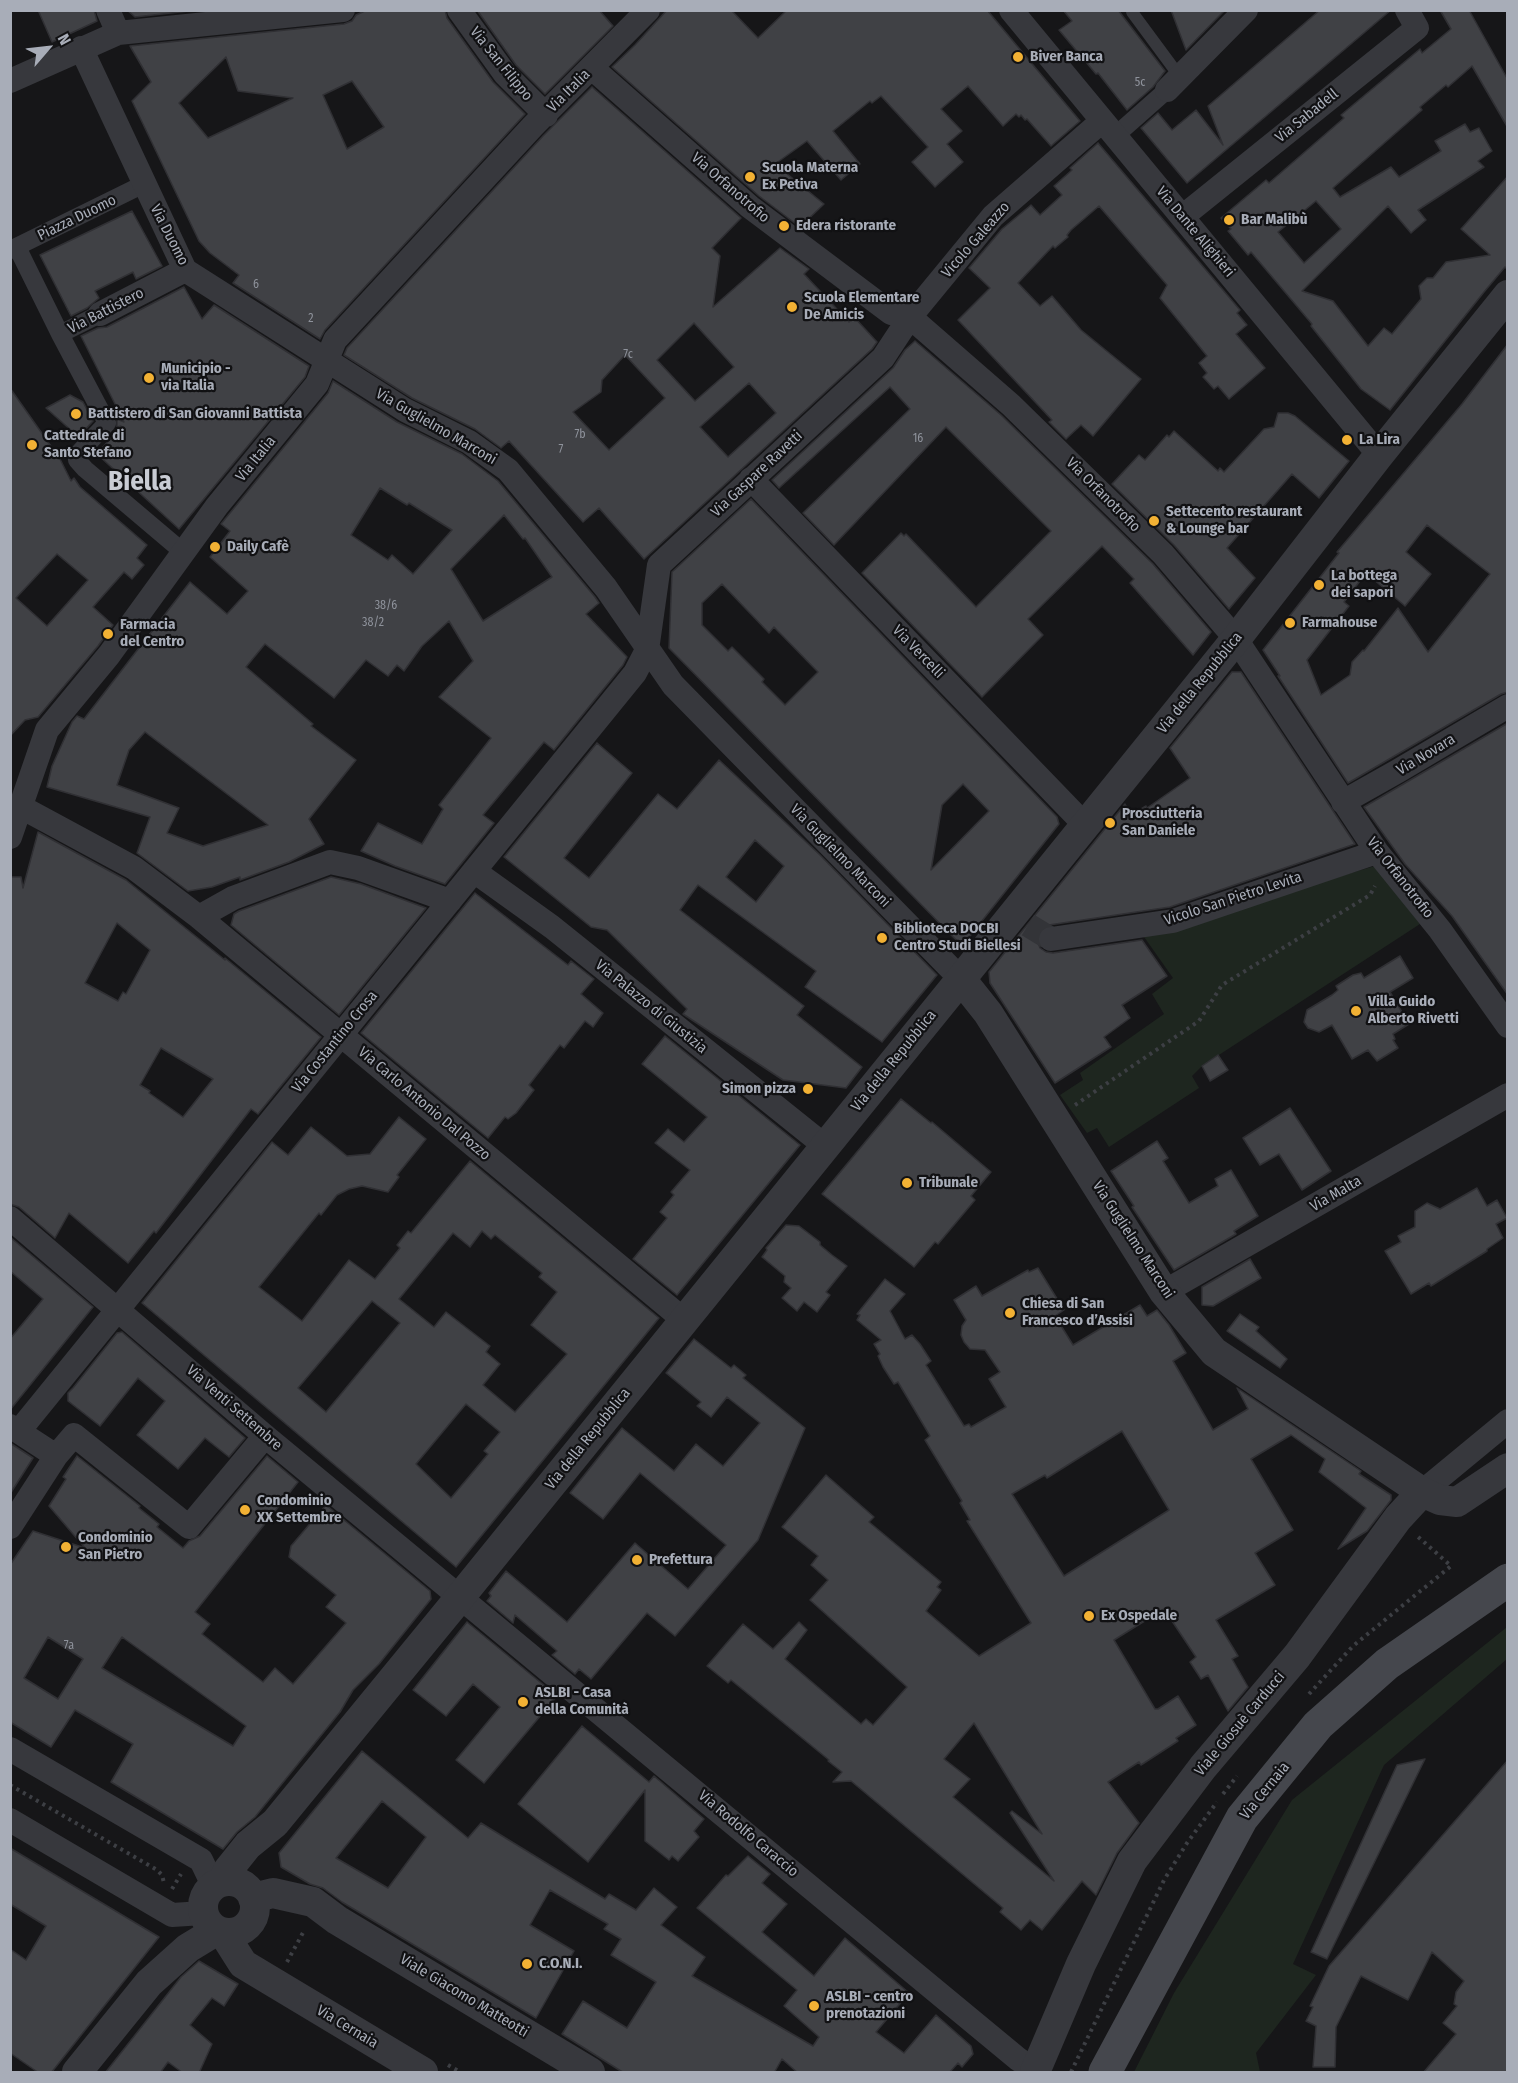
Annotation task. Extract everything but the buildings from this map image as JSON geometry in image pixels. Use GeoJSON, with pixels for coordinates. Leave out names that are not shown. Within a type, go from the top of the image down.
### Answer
{"type":"FeatureCollection","features":[{"type":"Feature","properties":{"kind":"main road","name":"Via Cernaia"},"geometry":{"type":"LineString","coordinates":[[1105,2073],[1242,1818],[1318,1725],[1387,1664],[1508,1580]]}},
{"type":"Feature","properties":{"kind":"street"},"geometry":{"type":"LineString","coordinates":[[108,10],[118,33]]}},
{"type":"Feature","properties":{"kind":"street"},"geometry":{"type":"LineString","coordinates":[[10,81],[118,33],[343,10]]}},
{"type":"Feature","properties":{"kind":"street","name":"Via San Filippo"},"geometry":{"type":"LineString","coordinates":[[459,10],[505,74],[546,115]]}},
{"type":"Feature","properties":{"kind":"street","name":"Via Italia"},"geometry":{"type":"LineString","coordinates":[[10,837],[20,791],[47,730],[109,655],[217,506],[317,384],[335,340],[430,235],[648,10]]}},
{"type":"Feature","properties":{"kind":"street","name":"Via Dante Alighieri"},"geometry":{"type":"LineString","coordinates":[[1011,10],[1379,455]]}},
{"type":"Feature","properties":{"kind":"street","name":"Vicolo Galeazzo"},"geometry":{"type":"LineString","coordinates":[[910,317],[993,216],[1108,128],[1174,83],[1246,10]]}},
{"type":"Feature","properties":{"kind":"street","name":"Via Sabadell"},"geometry":{"type":"LineString","coordinates":[[1182,217],[1417,28],[1407,10]]}},
{"type":"Feature","properties":{"kind":"street","name":"Via Duomo"},"geometry":{"type":"LineString","coordinates":[[81,48],[185,270],[328,361]]}},
{"type":"Feature","properties":{"kind":"street","name":"Via Orfanotrofio"},"geometry":{"type":"LineString","coordinates":[[592,68],[750,207],[891,313],[910,317],[1011,405],[1163,554],[1236,639],[1342,802],[1382,858],[1440,930],[1508,1026]]}},
{"type":"Feature","properties":{"kind":"street","name":"Piazza Duomo"},"geometry":{"type":"LineString","coordinates":[[14,249],[144,184]]}},
{"type":"Feature","properties":{"kind":"street"},"geometry":{"type":"LineString","coordinates":[[14,249],[60,334]]}},
{"type":"Feature","properties":{"kind":"street","name":"Via Battistero"},"geometry":{"type":"LineString","coordinates":[[183,552],[77,460],[78,454],[107,423],[60,334],[185,270]]}},
{"type":"Feature","properties":{"kind":"street","name":"Via della Repubblica"},"geometry":{"type":"LineString","coordinates":[[77,2073],[149,1983],[162,1952],[175,1936],[229,1909],[228,1870],[248,1845],[275,1823],[961,979],[1020,920],[1085,825],[1236,639],[1379,455],[1508,295]]}},
{"type":"Feature","properties":{"kind":"street","name":"Via Gaspare Ravetti"},"geometry":{"type":"LineString","coordinates":[[647,650],[659,565],[883,357],[910,317]]}},
{"type":"Feature","properties":{"kind":"street","name":"Via Guglielmo Marconi"},"geometry":{"type":"LineString","coordinates":[[328,361],[405,410],[469,442],[508,470],[606,588],[673,685],[961,979],[988,1013],[1164,1292],[1214,1352],[1422,1492],[1440,1500],[1457,1502],[1508,1468]]}},
{"type":"Feature","properties":{"kind":"street","name":"Via Vercelli"},"geometry":{"type":"LineString","coordinates":[[751,479],[1085,825]]}},
{"type":"Feature","properties":{"kind":"street","name":"Via Costantino Crosa"},"geometry":{"type":"LineString","coordinates":[[15,1428],[118,1308],[450,901],[635,673],[647,650]]}},
{"type":"Feature","properties":{"kind":"street","name":"Via Novara"},"geometry":{"type":"LineString","coordinates":[[1342,802],[1508,706]]}},
{"type":"Feature","properties":{"kind":"street","name":"Via Carlo Antonio Dal Pozzo"},"geometry":{"type":"LineString","coordinates":[[20,791],[134,868],[199,917],[684,1320]]}},
{"type":"Feature","properties":{"kind":"street","name":"Vicolo San Pietro Levita"},"geometry":{"type":"LineString","coordinates":[[1051,939],[1173,921],[1382,858]]}},
{"type":"Feature","properties":{"kind":"street"},"geometry":{"type":"LineString","coordinates":[[199,917],[233,898],[330,862],[358,868],[450,901]]}},
{"type":"Feature","properties":{"kind":"street","name":"Via Palazzo di Giustizia"},"geometry":{"type":"LineString","coordinates":[[474,871],[552,927],[825,1146]]}},
{"type":"Feature","properties":{"kind":"street","name":"Via Malta"},"geometry":{"type":"LineString","coordinates":[[1164,1292],[1508,1095]]}},
{"type":"Feature","properties":{"kind":"street","name":"Via Venti Settembre"},"geometry":{"type":"LineString","coordinates":[[10,1218],[265,1436],[461,1596]]}},
{"type":"Feature","properties":{"kind":"street","name":"Viale Giosuè Carducci"},"geometry":{"type":"LineString","coordinates":[[1035,2072],[1081,1964],[1132,1861],[1203,1767],[1297,1656],[1398,1518],[1422,1492],[1508,1421]]}},
{"type":"Feature","properties":{"kind":"street"},"geometry":{"type":"LineString","coordinates":[[15,1428],[56,1456]]}},
{"type":"Feature","properties":{"kind":"street"},"geometry":{"type":"LineString","coordinates":[[10,1527],[56,1456],[74,1435],[189,1527],[265,1436]]}},
{"type":"Feature","properties":{"kind":"street","name":"Via Rodolfo Caraccio"},"geometry":{"type":"LineString","coordinates":[[461,1596],[1035,2072]]}},
{"type":"Feature","properties":{"kind":"street"},"geometry":{"type":"LineString","coordinates":[[10,1749],[201,1860],[229,1909]]}},
{"type":"Feature","properties":{"kind":"street","name":"Viale Giacomo Matteotti"},"geometry":{"type":"LineString","coordinates":[[10,1820],[172,1915],[229,1909],[337,1920],[590,2073]]}},
{"type":"Feature","properties":{"kind":"street","name":"Via Cernaia"},"geometry":{"type":"LineString","coordinates":[[229,1909],[272,1981],[423,2073]]}},
{"type":"Feature","properties":{"kind":"lane"},"geometry":{"type":"LineString","coordinates":[[1132,12],[1174,83]]}},
{"type":"Feature","properties":{"kind":"path"},"geometry":{"type":"LineString","coordinates":[[1055,1119],[1199,1021],[1222,984],[1370,895],[1382,858]]}},
{"type":"Feature","properties":{"kind":"path"},"geometry":{"type":"LineString","coordinates":[[10,1785],[157,1870],[162,1875],[164,1886]]}},
{"type":"Feature","properties":{"kind":"path"},"geometry":{"type":"LineString","coordinates":[[171,1892],[182,1873]]}},
{"type":"Feature","properties":{"kind":"shaded area"},"geometry":{"type":"Polygon","coordinates":[[[1375,866],[1420,924],[1202,1066],[1192,1076],[1199,1088],[1109,1147],[1097,1128],[1087,1133],[1060,1095],[1083,1080],[1080,1073],[1164,1014],[1152,994],[1173,978],[1142,934],[1375,866]]]}},
{"type":"Feature","properties":{"kind":"shaded area"},"geometry":{"type":"Polygon","coordinates":[[[1507,1627],[1507,1659],[1384,1765],[1293,1964],[1316,1975],[1256,2053],[1260,2072],[1134,2072],[1174,1993],[1292,1800],[1507,1627]]]}},
{"type":"Feature","properties":{"kind":"tunnel"},"geometry":{"type":"LineString","coordinates":[[1028,925],[1051,939]]}},
{"type":"Feature","properties":{"kind":"place","name":"Biver Banca"},"geometry":{"type":"Point","coordinates":[1018,57]}},
{"type":"Feature","properties":{"kind":"place","name":"Scuola Materna Ex Petiva"},"geometry":{"type":"Point","coordinates":[750,177]}},
{"type":"Feature","properties":{"kind":"place","name":"Bar Malibù"},"geometry":{"type":"Point","coordinates":[1229,220]}},
{"type":"Feature","properties":{"kind":"place","name":"Edera ristorante"},"geometry":{"type":"Point","coordinates":[784,226]}},
{"type":"Feature","properties":{"kind":"place","name":"Scuola Elementare De Amicis"},"geometry":{"type":"Point","coordinates":[792,307]}},
{"type":"Feature","properties":{"kind":"place","name":"Municipio - via Italia"},"geometry":{"type":"Point","coordinates":[149,378]}},
{"type":"Feature","properties":{"kind":"place","name":"Battistero di San Giovanni Battista"},"geometry":{"type":"Point","coordinates":[76,414]}},
{"type":"Feature","properties":{"kind":"place","name":"La Lira"},"geometry":{"type":"Point","coordinates":[1347,440]}},
{"type":"Feature","properties":{"kind":"place","name":"Cattedrale di Santo Stefano"},"geometry":{"type":"Point","coordinates":[32,445]}},
{"type":"Feature","properties":{"kind":"place","name":"Settecento restaurant & Lounge bar"},"geometry":{"type":"Point","coordinates":[1154,521]}},
{"type":"Feature","properties":{"kind":"place","name":"Daily Cafè"},"geometry":{"type":"Point","coordinates":[215,547]}},
{"type":"Feature","properties":{"kind":"place","name":"La bottega dei sapori"},"geometry":{"type":"Point","coordinates":[1319,585]}},
{"type":"Feature","properties":{"kind":"place","name":"Farmahouse"},"geometry":{"type":"Point","coordinates":[1290,623]}},
{"type":"Feature","properties":{"kind":"place","name":"Farmacia del Centro"},"geometry":{"type":"Point","coordinates":[108,634]}},
{"type":"Feature","properties":{"kind":"place","name":"Prosciutteria San Daniele"},"geometry":{"type":"Point","coordinates":[1110,823]}},
{"type":"Feature","properties":{"kind":"place","name":"Biblioteca DOCBI Centro Studi Biellesi"},"geometry":{"type":"Point","coordinates":[882,938]}},
{"type":"Feature","properties":{"kind":"place","name":"Villa Guido Alberto Rivetti"},"geometry":{"type":"Point","coordinates":[1356,1011]}},
{"type":"Feature","properties":{"kind":"place","name":"Simon pizza"},"geometry":{"type":"Point","coordinates":[808,1089]}},
{"type":"Feature","properties":{"kind":"place","name":"Tribunale"},"geometry":{"type":"Point","coordinates":[907,1183]}},
{"type":"Feature","properties":{"kind":"place","name":"Chiesa di San Francesco d’Assisi"},"geometry":{"type":"Point","coordinates":[1010,1313]}},
{"type":"Feature","properties":{"kind":"place","name":"Condominio XX Settembre"},"geometry":{"type":"Point","coordinates":[245,1510]}},
{"type":"Feature","properties":{"kind":"place","name":"Condominio San Pietro"},"geometry":{"type":"Point","coordinates":[66,1547]}},
{"type":"Feature","properties":{"kind":"place","name":"Prefettura"},"geometry":{"type":"Point","coordinates":[637,1560]}},
{"type":"Feature","properties":{"kind":"place","name":"Ex Ospedale"},"geometry":{"type":"Point","coordinates":[1089,1616]}},
{"type":"Feature","properties":{"kind":"place","name":"ASLBI - Casa della Comunità"},"geometry":{"type":"Point","coordinates":[523,1702]}},
{"type":"Feature","properties":{"kind":"place","name":"C.O.N.I."},"geometry":{"type":"Point","coordinates":[527,1964]}},
{"type":"Feature","properties":{"kind":"place","name":"ASLBI - centro prenotazioni"},"geometry":{"type":"Point","coordinates":[814,2006]}},
{"type":"Feature","properties":{"kind":"district","name":"Biella"},"geometry":{"type":"Point","coordinates":[140,482]}}]}
